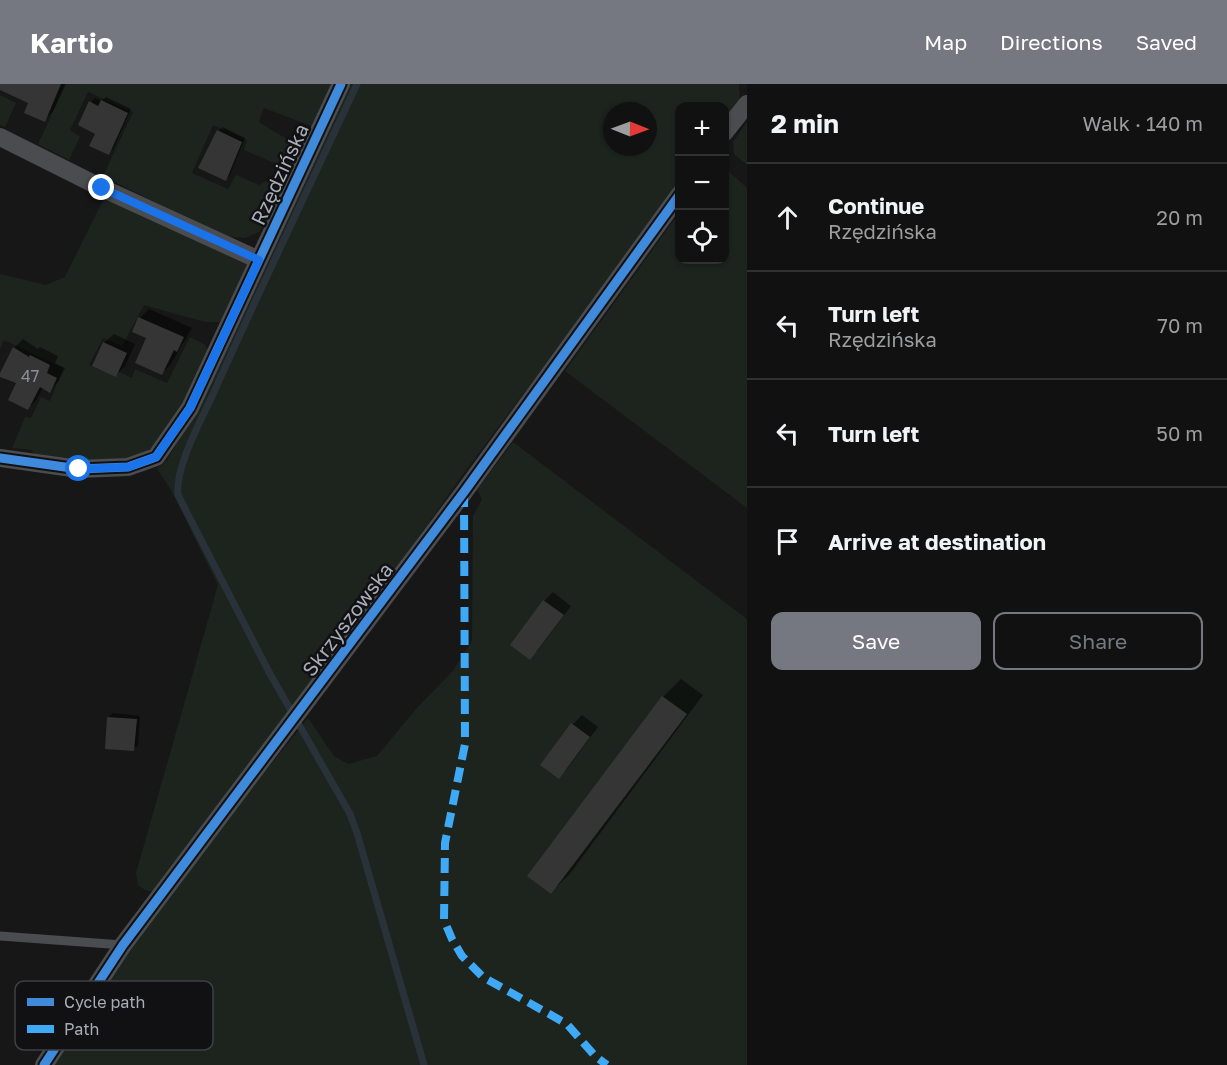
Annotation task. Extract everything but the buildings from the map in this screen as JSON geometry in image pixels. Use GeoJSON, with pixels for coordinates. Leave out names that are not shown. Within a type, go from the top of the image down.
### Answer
{"type":"FeatureCollection","features":[{"type":"Feature","properties":{"kind":"street","name":"Rzędzińska"},"geometry":{"type":"LineString","coordinates":[[0,458],[79,469],[128,467],[156,457],[190,408],[341,84]]}},
{"type":"Feature","properties":{"kind":"street"},"geometry":{"type":"LineString","coordinates":[[729,127],[747,104]]}},
{"type":"Feature","properties":{"kind":"street"},"geometry":{"type":"LineString","coordinates":[[0,137],[102,188],[259,260]]}},
{"type":"Feature","properties":{"kind":"street","name":"Skrzyszowska"},"geometry":{"type":"LineString","coordinates":[[99,981],[123,945],[464,492],[675,201]]}},
{"type":"Feature","properties":{"kind":"street","name":"Skrzyszowska"},"geometry":{"type":"LineString","coordinates":[[44,1065],[54,1050]]}},
{"type":"Feature","properties":{"kind":"lane"},"geometry":{"type":"LineString","coordinates":[[0,936],[123,945]]}},
{"type":"Feature","properties":{"kind":"shaded area"},"geometry":{"type":"Polygon","coordinates":[[[66,84],[334,84],[314,127],[264,108],[259,122],[303,149],[295,166],[279,165],[244,150],[247,140],[213,125],[192,173],[228,189],[236,175],[259,185],[273,177],[280,182],[272,215],[259,232],[245,238],[222,236],[103,176],[133,112],[88,92],[70,130],[80,137],[69,160],[38,144],[66,84]]]}},
{"type":"Feature","properties":{"kind":"shaded area"},"geometry":{"type":"Polygon","coordinates":[[[347,84],[739,84],[740,105],[729,120],[729,102],[675,102],[675,191],[464,473],[380,591],[152,892],[138,885],[136,873],[218,585],[171,490],[157,469],[167,460],[180,438],[347,84]]]}},
{"type":"Feature","properties":{"kind":"shaded area"},"geometry":{"type":"Polygon","coordinates":[[[0,95],[16,103],[5,127],[0,125],[0,95]]]}},
{"type":"Feature","properties":{"kind":"shaded area"},"geometry":{"type":"Polygon","coordinates":[[[747,122],[747,165],[734,154],[733,142],[747,122]]]}},
{"type":"Feature","properties":{"kind":"shaded area"},"geometry":{"type":"Polygon","coordinates":[[[729,172],[747,188],[747,508],[565,371],[675,219],[675,264],[729,264],[729,172]]]}},
{"type":"Feature","properties":{"kind":"shaded area"},"geometry":{"type":"Polygon","coordinates":[[[105,196],[250,266],[227,317],[219,322],[205,322],[144,305],[122,346],[103,338],[89,365],[116,376],[119,372],[132,378],[135,369],[167,383],[190,337],[205,345],[209,353],[178,419],[154,446],[139,455],[111,461],[34,456],[32,450],[12,448],[25,417],[31,418],[41,397],[50,401],[63,368],[4,340],[0,349],[0,274],[46,285],[65,277],[105,196]]]}},
{"type":"Feature","properties":{"kind":"shaded area"},"geometry":{"type":"Polygon","coordinates":[[[513,442],[747,619],[747,1065],[54,1065],[63,1050],[213,1050],[213,981],[108,981],[208,845],[308,718],[334,756],[348,764],[377,756],[416,709],[452,672],[472,641],[473,516],[482,499],[477,490],[513,442]]]}},
{"type":"Feature","properties":{"kind":"waterway"},"geometry":{"type":"LineString","coordinates":[[357,84],[190,443],[181,470],[178,495],[269,672],[350,814],[424,1065]]}},
{"type":"Feature","properties":{"kind":"marked path"},"geometry":{"type":"LineString","coordinates":[[464,492],[465,744],[445,843],[444,920],[462,956],[483,977],[567,1024],[595,1056],[607,1065]]}},
{"type":"Feature","properties":{"kind":"cycle path"},"geometry":{"type":"LineString","coordinates":[[0,458],[79,469],[128,467],[156,457],[190,408],[341,84]]}},
{"type":"Feature","properties":{"kind":"cycle path"},"geometry":{"type":"LineString","coordinates":[[99,981],[123,945],[464,492],[675,201]]}},
{"type":"Feature","properties":{"kind":"cycle path"},"geometry":{"type":"LineString","coordinates":[[44,1065],[54,1050]]}},
{"type":"Feature","properties":{"kind":"route"},"geometry":{"type":"LineString","coordinates":[[79,469],[128,467],[156,457],[190,408],[259,260],[102,188]]}}]}
